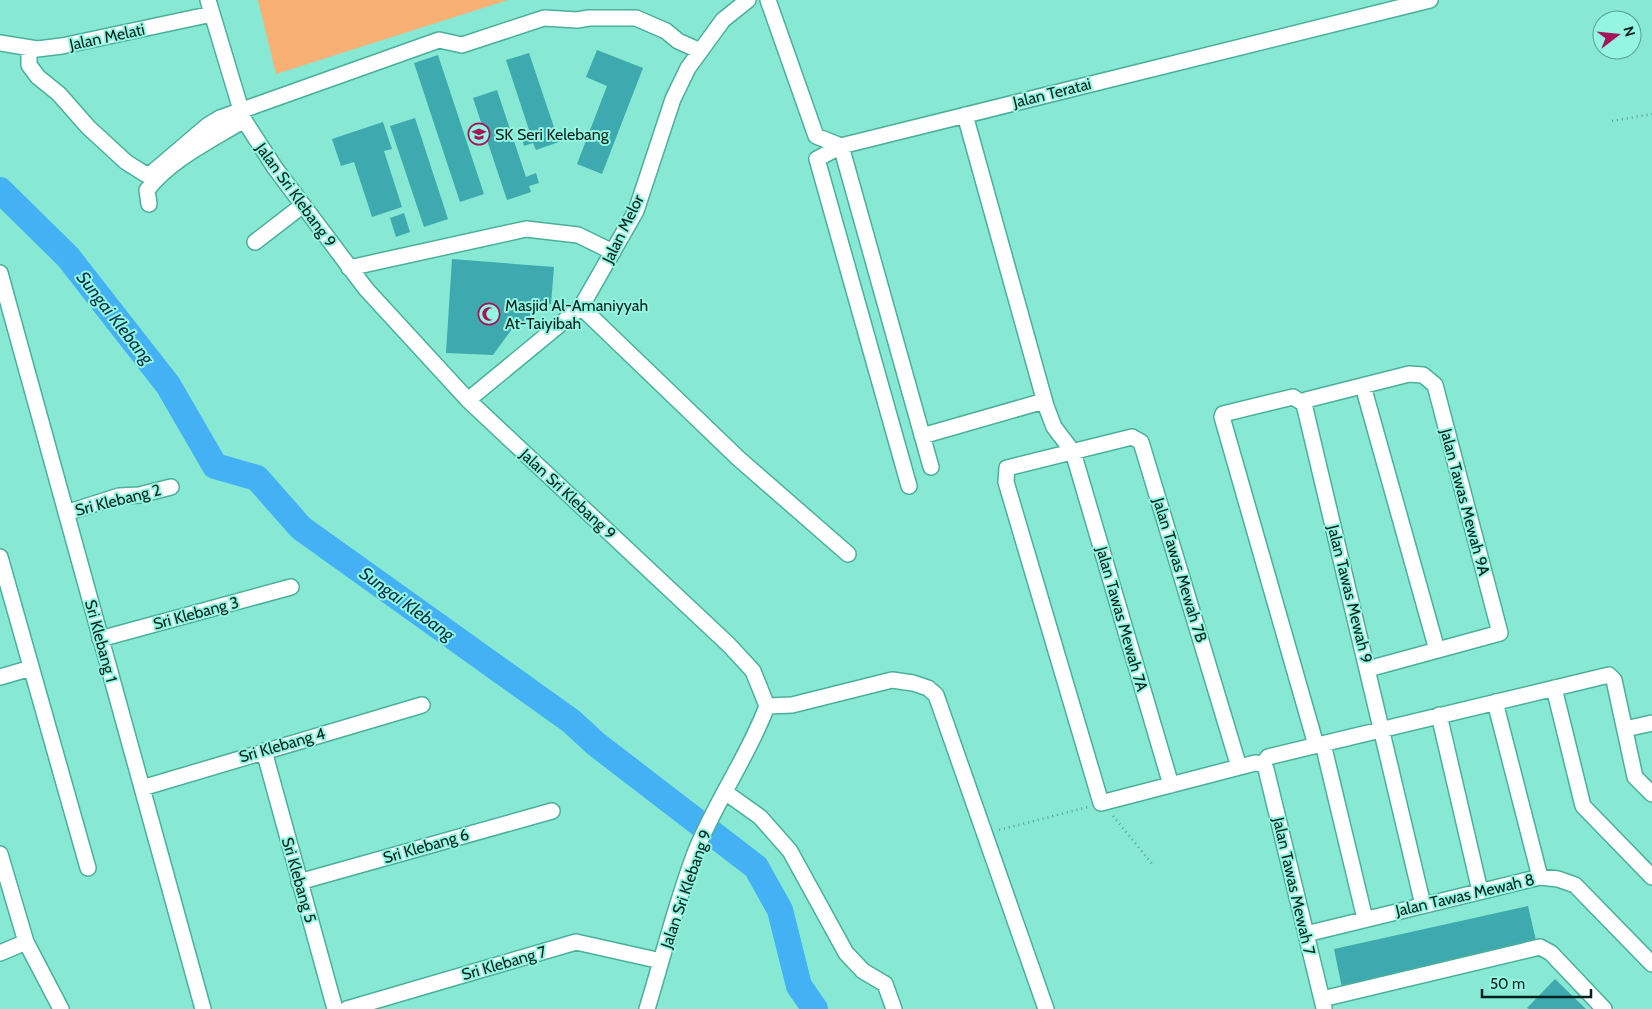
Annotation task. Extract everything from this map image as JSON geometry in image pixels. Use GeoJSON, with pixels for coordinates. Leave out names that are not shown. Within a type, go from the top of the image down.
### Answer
{"type":"FeatureCollection","features":[{"type":"Feature","properties":{"kind":"street","name":"Jalan Melor"},"geometry":{"type":"LineString","coordinates":[[468,400],[582,307],[636,211],[673,99],[698,50],[722,20],[748,0]]}},
{"type":"Feature","properties":{"kind":"street"},"geometry":{"type":"LineString","coordinates":[[768,0],[816,136],[841,146],[931,466]]}},
{"type":"Feature","properties":{"kind":"street","name":"Jalan Teratai"},"geometry":{"type":"LineString","coordinates":[[908,486],[817,159],[841,146],[1423,1]]}},
{"type":"Feature","properties":{"kind":"street","name":"Jalan Melati"},"geometry":{"type":"LineString","coordinates":[[0,43],[29,48],[62,46],[210,7]]}},
{"type":"Feature","properties":{"kind":"street","name":"Jalan Sri Klebang 9"},"geometry":{"type":"LineString","coordinates":[[210,7],[242,115],[257,142],[349,268],[468,400],[729,645],[752,671],[767,706],[760,726],[715,809],[695,852],[649,1009]]}},
{"type":"Feature","properties":{"kind":"street"},"geometry":{"type":"LineString","coordinates":[[29,48],[30,65],[38,77],[60,94],[88,127],[142,174],[153,172],[214,121],[242,115],[436,42],[442,41],[453,45],[462,45],[544,18],[641,18],[666,31],[678,42],[698,50]]}},
{"type":"Feature","properties":{"kind":"street"},"geometry":{"type":"LineString","coordinates":[[150,204],[147,190],[154,180],[242,115]]}},
{"type":"Feature","properties":{"kind":"street"},"geometry":{"type":"LineString","coordinates":[[965,115],[1044,401],[1054,427],[1073,452]]}},
{"type":"Feature","properties":{"kind":"street"},"geometry":{"type":"LineString","coordinates":[[255,242],[303,205]]}},
{"type":"Feature","properties":{"kind":"street"},"geometry":{"type":"LineString","coordinates":[[349,268],[526,229],[578,235],[613,252]]}},
{"type":"Feature","properties":{"kind":"street","name":"Sri Klebang 1"},"geometry":{"type":"LineString","coordinates":[[0,274],[203,1009]]}},
{"type":"Feature","properties":{"kind":"street"},"geometry":{"type":"LineString","coordinates":[[582,307],[738,458],[848,554]]}},
{"type":"Feature","properties":{"kind":"street","name":"Jalan Tawas Mewah 9A"},"geometry":{"type":"LineString","coordinates":[[1363,386],[1409,374],[1423,375],[1434,385],[1500,633],[1437,650]]}},
{"type":"Feature","properties":{"kind":"street"},"geometry":{"type":"LineString","coordinates":[[1365,919],[1320,745],[1222,417],[1223,414],[1293,397],[1304,404],[1306,400],[1363,386],[1437,650],[1368,669]]}},
{"type":"Feature","properties":{"kind":"street"},"geometry":{"type":"LineString","coordinates":[[922,436],[1044,401]]}},
{"type":"Feature","properties":{"kind":"street","name":"Jalan Tawas Mewah 9"},"geometry":{"type":"LineString","coordinates":[[1304,404],[1423,905]]}},
{"type":"Feature","properties":{"kind":"street","name":"Jalan Tawas Mewah 7B"},"geometry":{"type":"LineString","coordinates":[[1102,803],[1006,482],[1007,468],[1012,465],[1132,437],[1141,442],[1240,767]]}},
{"type":"Feature","properties":{"kind":"street","name":"Jalan Tawas Mewah 7A"},"geometry":{"type":"LineString","coordinates":[[1073,452],[1171,785]]}},
{"type":"Feature","properties":{"kind":"street","name":"Sri Klebang 2"},"geometry":{"type":"LineString","coordinates":[[66,513],[119,496],[139,495],[171,487]]}},
{"type":"Feature","properties":{"kind":"street"},"geometry":{"type":"LineString","coordinates":[[0,557],[88,868]]}},
{"type":"Feature","properties":{"kind":"street","name":"Sri Klebang 3"},"geometry":{"type":"LineString","coordinates":[[100,639],[292,587]]}},
{"type":"Feature","properties":{"kind":"street"},"geometry":{"type":"LineString","coordinates":[[0,677],[31,668]]}},
{"type":"Feature","properties":{"kind":"street"},"geometry":{"type":"LineString","coordinates":[[1102,803],[1240,767],[1263,764],[1268,757],[1611,675],[1635,777],[1652,794]]}},
{"type":"Feature","properties":{"kind":"street"},"geometry":{"type":"LineString","coordinates":[[767,706],[792,705],[892,680],[928,688],[936,695],[983,834],[1046,1009]]}},
{"type":"Feature","properties":{"kind":"street"},"geometry":{"type":"LineString","coordinates":[[1554,688],[1583,806],[1652,877]]}},
{"type":"Feature","properties":{"kind":"street"},"geometry":{"type":"LineString","coordinates":[[1495,702],[1540,877]]}},
{"type":"Feature","properties":{"kind":"street","name":"Sri Klebang 4"},"geometry":{"type":"LineString","coordinates":[[142,788],[264,750],[422,705]]}},
{"type":"Feature","properties":{"kind":"street"},"geometry":{"type":"LineString","coordinates":[[1439,716],[1480,891]]}},
{"type":"Feature","properties":{"kind":"street"},"geometry":{"type":"LineString","coordinates":[[1625,729],[1652,723]]}},
{"type":"Feature","properties":{"kind":"street","name":"Sri Klebang 5"},"geometry":{"type":"LineString","coordinates":[[264,750],[335,1009]]}},
{"type":"Feature","properties":{"kind":"street","name":"Jalan Tawas Mewah 7"},"geometry":{"type":"LineString","coordinates":[[1263,764],[1266,769],[1323,1004]]}},
{"type":"Feature","properties":{"kind":"street"},"geometry":{"type":"LineString","coordinates":[[725,792],[760,817],[790,851],[846,953],[863,971],[885,984],[894,1009]]}},
{"type":"Feature","properties":{"kind":"street","name":"Sri Klebang 6"},"geometry":{"type":"LineString","coordinates":[[300,882],[552,811]]}},
{"type":"Feature","properties":{"kind":"street"},"geometry":{"type":"LineString","coordinates":[[0,854],[26,942],[61,1009]]}},
{"type":"Feature","properties":{"kind":"street","name":"Jalan Tawas Mewah 8"},"geometry":{"type":"LineString","coordinates":[[1306,934],[1540,877],[1558,879],[1575,885],[1652,964]]}},
{"type":"Feature","properties":{"kind":"street"},"geometry":{"type":"LineString","coordinates":[[0,952],[26,942]]}},
{"type":"Feature","properties":{"kind":"street","name":"Sri Klebang 7"},"geometry":{"type":"LineString","coordinates":[[347,1009],[576,942],[662,961]]}},
{"type":"Feature","properties":{"kind":"street"},"geometry":{"type":"LineString","coordinates":[[1323,1004],[1540,947],[1551,953],[1604,1009]]}},
{"type":"Feature","properties":{"kind":"path"},"geometry":{"type":"LineString","coordinates":[[1612,120],[1652,114]]}},
{"type":"Feature","properties":{"kind":"path"},"geometry":{"type":"LineString","coordinates":[[983,834],[1102,803],[1153,865]]}},
{"type":"Feature","properties":{"kind":"shaded area"},"geometry":{"type":"Polygon","coordinates":[[[258,0],[508,0],[276,74],[258,0]]]}},
{"type":"Feature","properties":{"kind":"building"},"geometry":{"type":"Polygon","coordinates":[[[597,50],[643,68],[602,174],[577,164],[607,86],[586,77],[597,50]]]}},
{"type":"Feature","properties":{"kind":"building"},"geometry":{"type":"Polygon","coordinates":[[[529,53],[559,142],[536,150],[533,143],[524,146],[521,136],[530,133],[506,60],[529,53]]]}},
{"type":"Feature","properties":{"kind":"building"},"geometry":{"type":"Polygon","coordinates":[[[438,55],[484,194],[460,202],[414,63],[438,55]]]}},
{"type":"Feature","properties":{"kind":"building"},"geometry":{"type":"Polygon","coordinates":[[[497,90],[526,177],[536,173],[539,183],[529,186],[531,192],[507,200],[473,98],[497,90]]]}},
{"type":"Feature","properties":{"kind":"building"},"geometry":{"type":"Polygon","coordinates":[[[415,118],[448,219],[424,227],[390,126],[415,118]]]}},
{"type":"Feature","properties":{"kind":"building"},"geometry":{"type":"Polygon","coordinates":[[[383,122],[392,149],[384,151],[402,207],[372,217],[354,162],[341,166],[332,139],[383,122]]]}},
{"type":"Feature","properties":{"kind":"building"},"geometry":{"type":"Polygon","coordinates":[[[404,213],[410,232],[396,237],[390,218],[404,213]]]}},
{"type":"Feature","properties":{"kind":"building","name":"Masjid Al-Amaniyyah At-Taiyibah"},"geometry":{"type":"Polygon","coordinates":[[[452,259],[554,267],[551,304],[533,303],[529,324],[515,325],[493,355],[446,353],[452,259]]]}},
{"type":"Feature","properties":{"kind":"building"},"geometry":{"type":"Polygon","coordinates":[[[1528,906],[1537,945],[1342,988],[1334,949],[1528,906]]]}},
{"type":"Feature","properties":{"kind":"building"},"geometry":{"type":"Polygon","coordinates":[[[1555,979],[1586,1009],[1527,1008],[1555,979]]]}},
{"type":"Feature","properties":{"kind":"waterway","name":"Sungai Klebang"},"geometry":{"type":"LineString","coordinates":[[0,190],[68,257],[168,385],[215,466],[257,478],[301,528],[571,721],[596,744],[756,867],[780,910],[799,986],[815,1009]]}},
{"type":"Feature","properties":{"kind":"place","name":"SK Seri Kelebang"},"geometry":{"type":"Point","coordinates":[479,134]}},
{"type":"Feature","properties":{"kind":"place","name":"Masjid Al-Amaniyyah At-Taiyibah"},"geometry":{"type":"Point","coordinates":[489,314]}}]}
